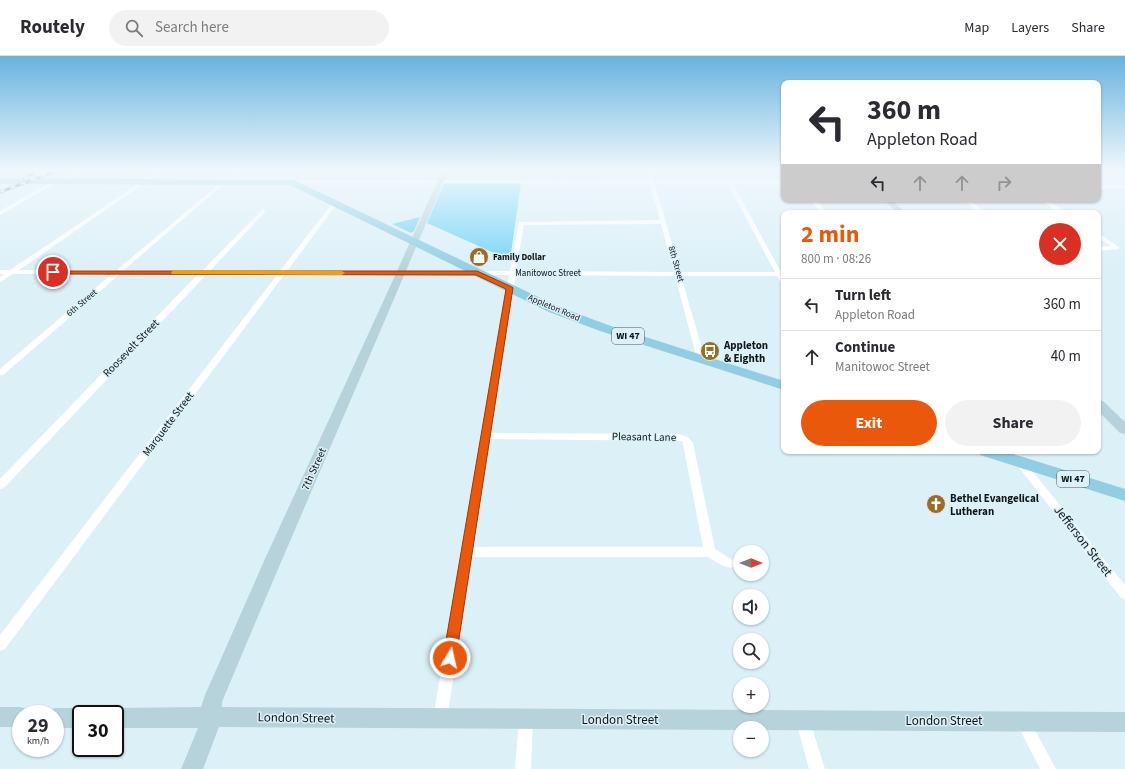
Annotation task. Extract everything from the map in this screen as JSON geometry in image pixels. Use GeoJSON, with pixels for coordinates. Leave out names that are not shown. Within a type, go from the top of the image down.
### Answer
{"type":"FeatureCollection","features":[{"type":"Feature","properties":{"kind":"main road","name":"Appleton Road"},"geometry":{"type":"LineString","coordinates":[[337,204],[477,273],[575,317],[781,385]]}},
{"type":"Feature","properties":{"kind":"main road","name":"WI 47"},"geometry":{"type":"LineString","coordinates":[[1001,454],[1016,457],[1125,495]]}},
{"type":"Feature","properties":{"kind":"street"},"geometry":{"type":"LineString","coordinates":[[0,212],[15,204]]}},
{"type":"Feature","properties":{"kind":"street"},"geometry":{"type":"LineString","coordinates":[[0,280],[111,204]]}},
{"type":"Feature","properties":{"kind":"street","name":"6th Street"},"geometry":{"type":"LineString","coordinates":[[0,373],[198,204]]}},
{"type":"Feature","properties":{"kind":"street","name":"Marquette Street"},"geometry":{"type":"LineString","coordinates":[[0,645],[332,207],[336,204]]}},
{"type":"Feature","properties":{"kind":"street","name":"7th Street"},"geometry":{"type":"LineString","coordinates":[[192,769],[208,732],[212,702],[272,561],[430,204]]}},
{"type":"Feature","properties":{"kind":"street","name":"8th Street"},"geometry":{"type":"LineString","coordinates":[[658,204],[701,358]]}},
{"type":"Feature","properties":{"kind":"street"},"geometry":{"type":"LineString","coordinates":[[742,204],[781,272]]}},
{"type":"Feature","properties":{"kind":"street"},"geometry":{"type":"LineString","coordinates":[[1050,204],[1059,210]]}},
{"type":"Feature","properties":{"kind":"street","name":"Roosevelt Street"},"geometry":{"type":"LineString","coordinates":[[0,485],[263,211]]}},
{"type":"Feature","properties":{"kind":"street"},"geometry":{"type":"LineString","coordinates":[[440,719],[520,224],[522,222],[663,222]]}},
{"type":"Feature","properties":{"kind":"street"},"geometry":{"type":"LineString","coordinates":[[1101,237],[1117,248],[1101,249]]}},
{"type":"Feature","properties":{"kind":"street","name":"Manitowoc Street"},"geometry":{"type":"LineString","coordinates":[[0,272],[781,274]]}},
{"type":"Feature","properties":{"kind":"street"},"geometry":{"type":"LineString","coordinates":[[1101,407],[1125,430]]}},
{"type":"Feature","properties":{"kind":"street","name":"Pleasant Lane"},"geometry":{"type":"LineString","coordinates":[[486,436],[678,437],[685,439],[688,443],[710,552]]}},
{"type":"Feature","properties":{"kind":"street","name":"Jefferson Street"},"geometry":{"type":"LineString","coordinates":[[1016,457],[1125,594]]}},
{"type":"Feature","properties":{"kind":"street"},"geometry":{"type":"LineString","coordinates":[[466,552],[710,552],[730,564]]}},
{"type":"Feature","properties":{"kind":"street"},"geometry":{"type":"LineString","coordinates":[[0,717],[12,717]]}},
{"type":"Feature","properties":{"kind":"street","name":"London Street"},"geometry":{"type":"LineString","coordinates":[[124,718],[210,717],[526,720],[1125,722]]}},
{"type":"Feature","properties":{"kind":"street"},"geometry":{"type":"LineString","coordinates":[[524,769],[526,720]]}},
{"type":"Feature","properties":{"kind":"street"},"geometry":{"type":"LineString","coordinates":[[803,721],[817,769]]}},
{"type":"Feature","properties":{"kind":"street"},"geometry":{"type":"LineString","coordinates":[[1022,721],[1048,769]]}},
{"type":"Feature","properties":{"kind":"shaded area"},"geometry":{"type":"Polygon","coordinates":[[[435,204],[518,204],[510,260],[427,223],[435,204]]]}},
{"type":"Feature","properties":{"kind":"shaded area"},"geometry":{"type":"Polygon","coordinates":[[[420,217],[414,231],[411,233],[392,224],[420,217]]]}},
{"type":"Feature","properties":{"kind":"slow traffic"},"geometry":{"type":"LineString","coordinates":[[175,272],[342,273]]}},
{"type":"Feature","properties":{"kind":"place","name":"Family Dollar"},"geometry":{"type":"Point","coordinates":[479,257]}},
{"type":"Feature","properties":{"kind":"place","name":"Appleton & Eighth"},"geometry":{"type":"Point","coordinates":[710,351]}},
{"type":"Feature","properties":{"kind":"place","name":"Bethel Evangelical Lutheran"},"geometry":{"type":"Point","coordinates":[936,504]}},
{"type":"Feature","properties":{"kind":"route"},"geometry":{"type":"LineString","coordinates":[[53,272],[477,273],[510,288],[450,658]]}}]}
